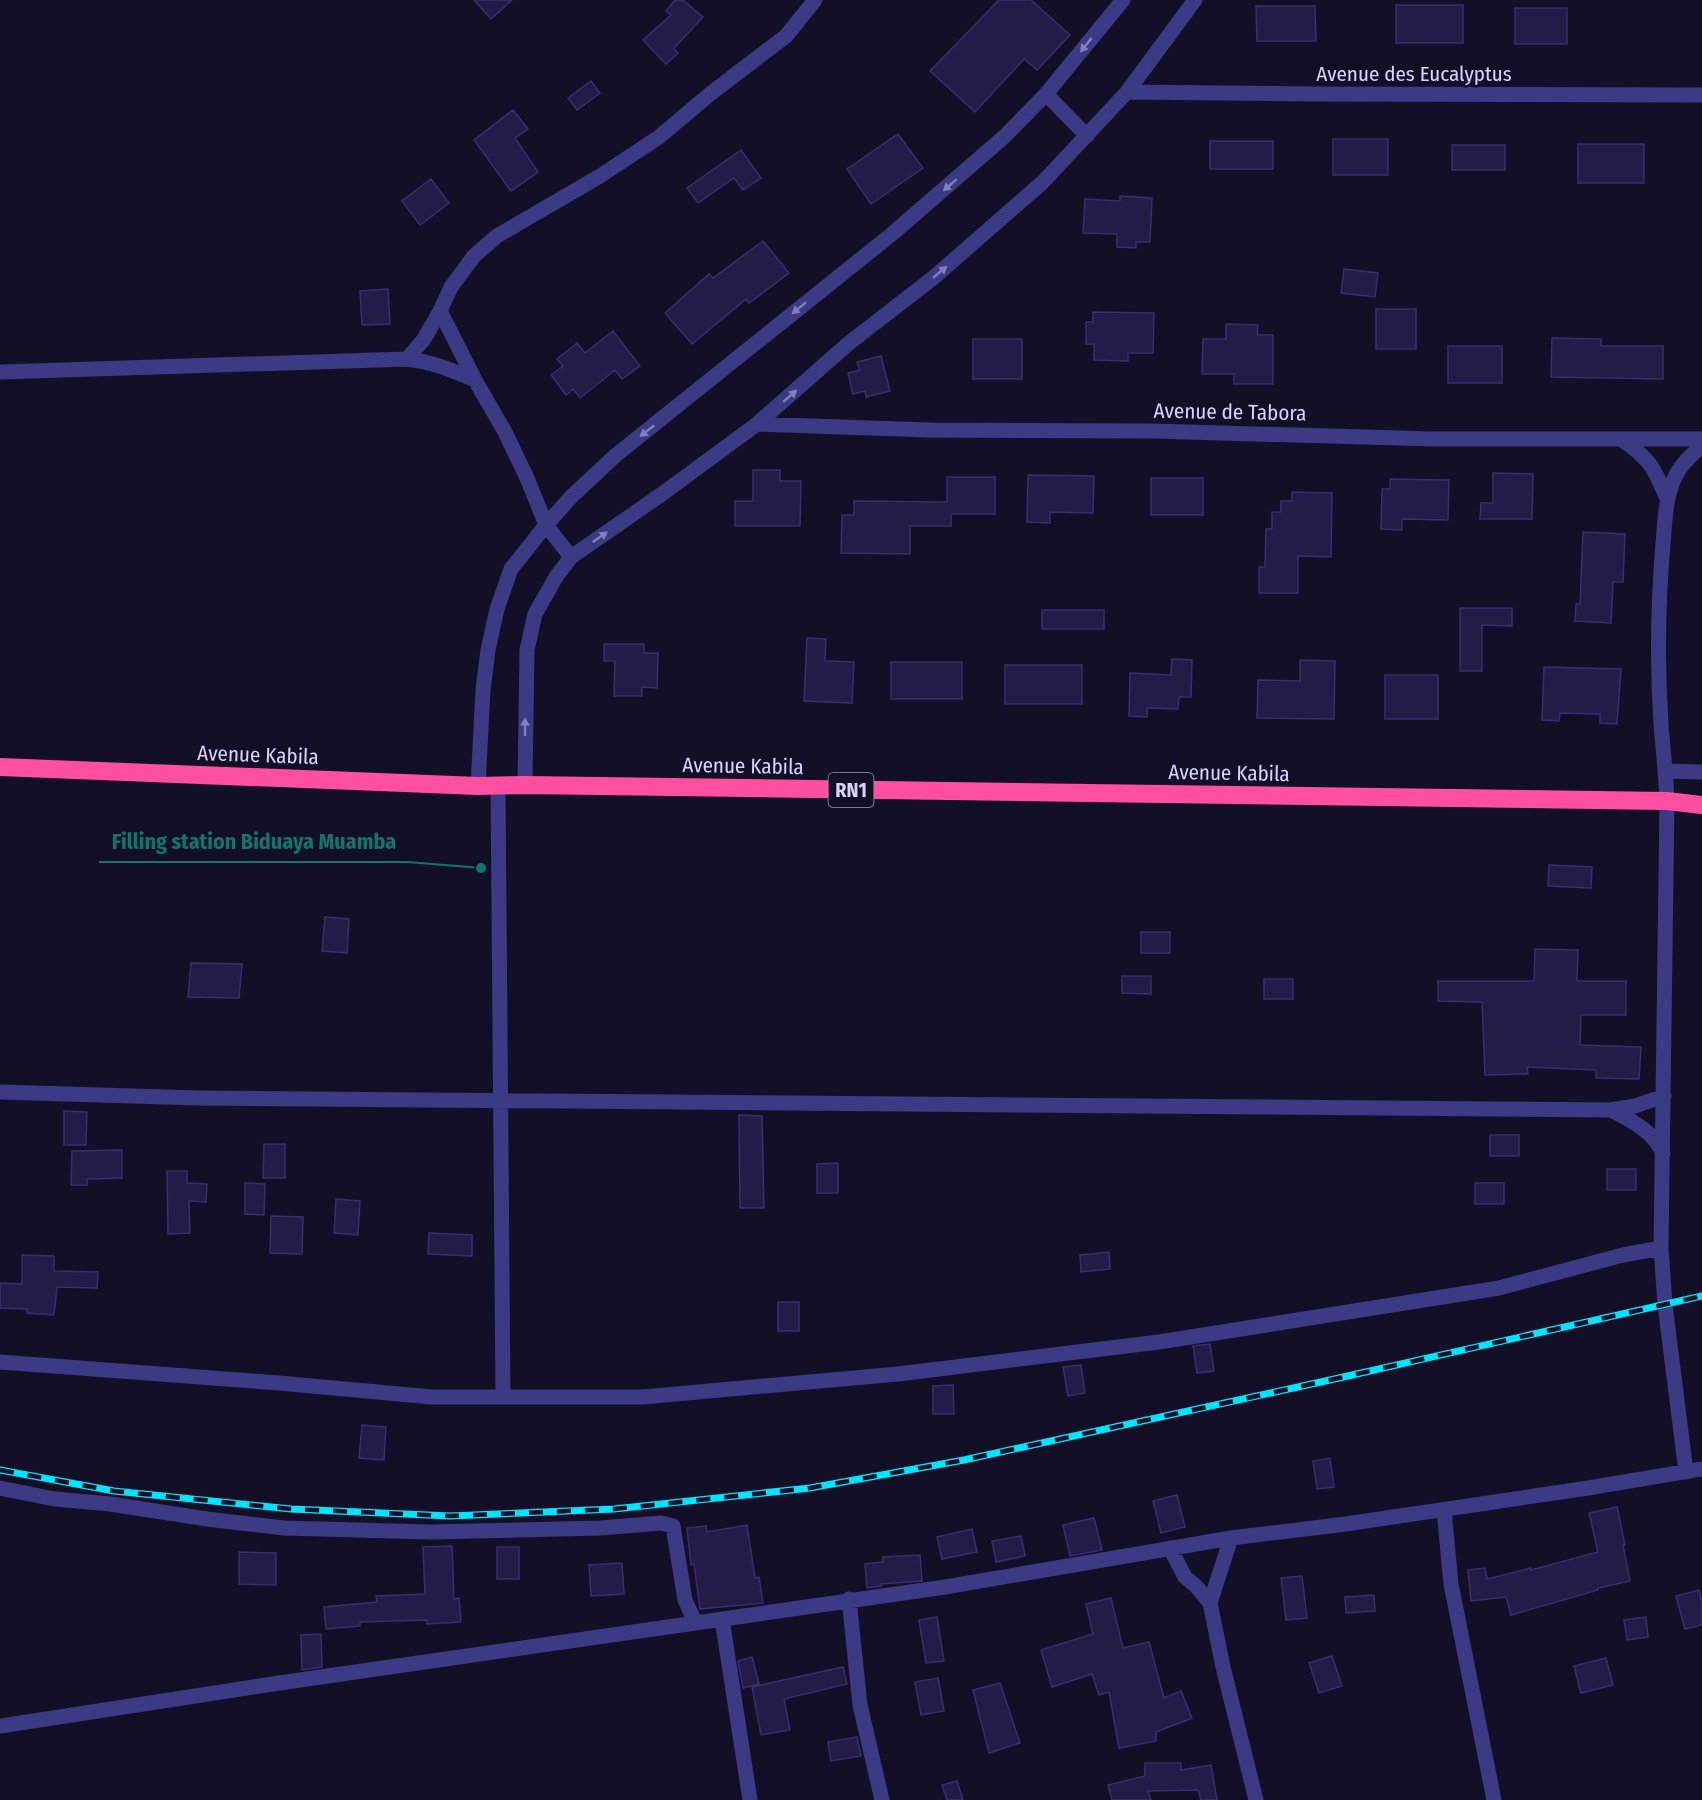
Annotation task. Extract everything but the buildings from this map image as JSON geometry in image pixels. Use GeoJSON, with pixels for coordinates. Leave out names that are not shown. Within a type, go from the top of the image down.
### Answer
{"type":"FeatureCollection","features":[{"type":"Feature","properties":{"kind":"highway","name":"Avenue Kabila"},"geometry":{"type":"LineString","coordinates":[[0,767],[478,786],[1667,801],[1702,805]]}},
{"type":"Feature","properties":{"kind":"street"},"geometry":{"type":"LineString","coordinates":[[407,359],[424,339],[451,287],[474,256],[497,236],[600,176],[659,137],[710,93],[786,36],[815,0]]}},
{"type":"Feature","properties":{"kind":"street"},"geometry":{"type":"LineString","coordinates":[[478,786],[484,680],[497,609],[511,568],[546,525],[571,497],[616,454],[935,198],[1005,136],[1046,93],[1123,0]]}},
{"type":"Feature","properties":{"kind":"street"},"geometry":{"type":"LineString","coordinates":[[525,785],[526,650],[535,614],[556,577],[571,557],[757,424],[849,343],[933,278],[987,232],[1043,182],[1087,136],[1126,92],[1196,0]]}},
{"type":"Feature","properties":{"kind":"street","name":"Avenue des Eucalyptus"},"geometry":{"type":"LineString","coordinates":[[1126,92],[1702,95]]}},
{"type":"Feature","properties":{"kind":"street"},"geometry":{"type":"LineString","coordinates":[[1046,93],[1087,136]]}},
{"type":"Feature","properties":{"kind":"street"},"geometry":{"type":"LineString","coordinates":[[440,311],[474,380],[505,432],[546,525],[571,557]]}},
{"type":"Feature","properties":{"kind":"street"},"geometry":{"type":"LineString","coordinates":[[0,372],[407,359],[425,361],[474,380]]}},
{"type":"Feature","properties":{"kind":"street","name":"Avenue de Tabora"},"geometry":{"type":"LineString","coordinates":[[757,424],[929,430],[1153,431],[1433,439],[1702,439]]}},
{"type":"Feature","properties":{"kind":"street"},"geometry":{"type":"LineString","coordinates":[[1621,438],[1643,454],[1656,472],[1667,499]]}},
{"type":"Feature","properties":{"kind":"street"},"geometry":{"type":"LineString","coordinates":[[1686,1472],[1665,1305],[1661,1248],[1667,801],[1661,723],[1659,645],[1661,562],[1667,499],[1675,477],[1683,464],[1702,446]]}},
{"type":"Feature","properties":{"kind":"street"},"geometry":{"type":"LineString","coordinates":[[1666,771],[1702,772]]}},
{"type":"Feature","properties":{"kind":"street"},"geometry":{"type":"LineString","coordinates":[[498,786],[503,1397]]}},
{"type":"Feature","properties":{"kind":"street"},"geometry":{"type":"LineString","coordinates":[[0,1092],[199,1098],[1611,1110],[1635,1106],[1664,1096]]}},
{"type":"Feature","properties":{"kind":"street"},"geometry":{"type":"LineString","coordinates":[[1611,1110],[1643,1129],[1659,1144],[1663,1154]]}},
{"type":"Feature","properties":{"kind":"street"},"geometry":{"type":"LineString","coordinates":[[0,1362],[408,1395],[643,1397],[898,1374],[1159,1342],[1499,1288],[1623,1255],[1661,1248]]}},
{"type":"Feature","properties":{"kind":"street"},"geometry":{"type":"LineString","coordinates":[[0,1726],[849,1599],[945,1587],[1231,1538],[1443,1510],[1702,1469]]}},
{"type":"Feature","properties":{"kind":"street"},"geometry":{"type":"LineString","coordinates":[[0,1488],[55,1499],[110,1504],[284,1528],[430,1532],[668,1524],[673,1526],[685,1600],[695,1622]]}},
{"type":"Feature","properties":{"kind":"street"},"geometry":{"type":"LineString","coordinates":[[1443,1510],[1451,1584],[1494,1800]]}},
{"type":"Feature","properties":{"kind":"street"},"geometry":{"type":"LineString","coordinates":[[1210,1603],[1231,1538]]}},
{"type":"Feature","properties":{"kind":"street"},"geometry":{"type":"LineString","coordinates":[[1170,1548],[1185,1577],[1210,1603],[1223,1667],[1256,1800]]}},
{"type":"Feature","properties":{"kind":"street"},"geometry":{"type":"LineString","coordinates":[[849,1599],[860,1705],[882,1800]]}},
{"type":"Feature","properties":{"kind":"street"},"geometry":{"type":"LineString","coordinates":[[723,1618],[750,1800]]}},
{"type":"Feature","properties":{"kind":"railway"},"geometry":{"type":"LineString","coordinates":[[0,1470],[114,1491],[291,1509],[450,1516],[614,1509],[810,1488],[964,1460],[1702,1296]]}},
{"type":"Feature","properties":{"kind":"place","name":"Filling station Biduaya Muamba"},"geometry":{"type":"Point","coordinates":[481,868]}}]}
